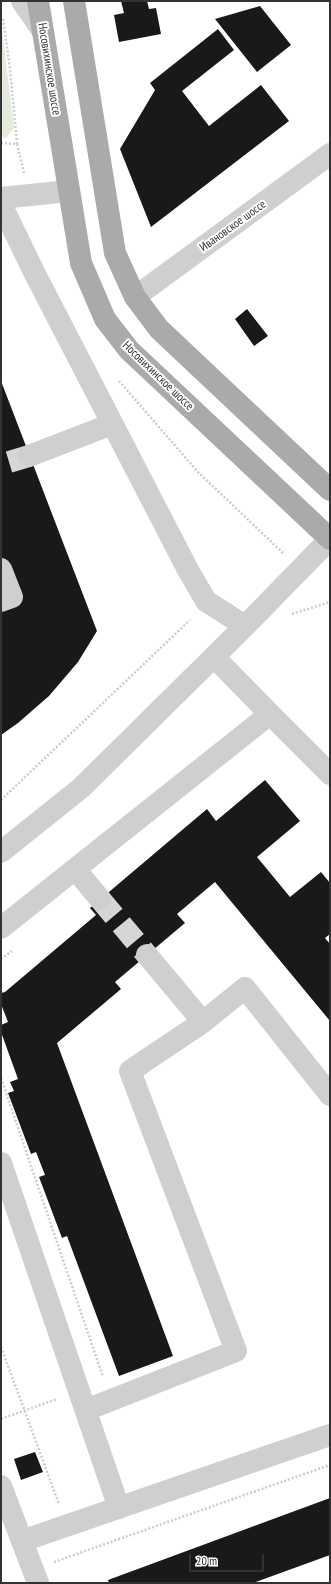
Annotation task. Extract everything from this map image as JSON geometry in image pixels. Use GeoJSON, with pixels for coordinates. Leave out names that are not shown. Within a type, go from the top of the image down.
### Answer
{"type":"FeatureCollection","features":[{"type":"Feature","properties":{"kind":"main road","name":"Носовихинское шоссе"},"geometry":{"type":"LineString","coordinates":[[38,1],[81,263],[105,319],[123,344],[330,539]]}},
{"type":"Feature","properties":{"kind":"main road"},"geometry":{"type":"LineString","coordinates":[[74,1],[115,253],[135,297],[159,329],[330,490]]}},
{"type":"Feature","properties":{"kind":"street"},"geometry":{"type":"LineString","coordinates":[[22,1],[42,30]]}},
{"type":"Feature","properties":{"kind":"street","name":"Ивановское шоссе"},"geometry":{"type":"LineString","coordinates":[[135,297],[330,154]]}},
{"type":"Feature","properties":{"kind":"street"},"geometry":{"type":"LineString","coordinates":[[1,198],[69,191]]}},
{"type":"Feature","properties":{"kind":"street"},"geometry":{"type":"LineString","coordinates":[[1,204],[35,274],[188,570],[206,601],[246,626]]}},
{"type":"Feature","properties":{"kind":"street"},"geometry":{"type":"LineString","coordinates":[[29,456],[112,424]]}},
{"type":"Feature","properties":{"kind":"street"},"geometry":{"type":"LineString","coordinates":[[1,852],[81,788],[246,626],[330,539]]}},
{"type":"Feature","properties":{"kind":"street"},"geometry":{"type":"LineString","coordinates":[[1,569],[12,597],[1,601]]}},
{"type":"Feature","properties":{"kind":"street"},"geometry":{"type":"LineString","coordinates":[[214,657],[330,774]]}},
{"type":"Feature","properties":{"kind":"street"},"geometry":{"type":"LineString","coordinates":[[1,928],[270,714]]}},
{"type":"Feature","properties":{"kind":"street"},"geometry":{"type":"LineString","coordinates":[[75,869],[100,899]]}},
{"type":"Feature","properties":{"kind":"street"},"geometry":{"type":"LineString","coordinates":[[147,955],[203,1022]]}},
{"type":"Feature","properties":{"kind":"street"},"geometry":{"type":"LineString","coordinates":[[83,1401],[111,1400],[236,1351],[130,1071],[203,1022],[246,988],[330,1095]]}},
{"type":"Feature","properties":{"kind":"street"},"geometry":{"type":"LineString","coordinates":[[1,1163],[119,1508]]}},
{"type":"Feature","properties":{"kind":"street"},"geometry":{"type":"LineString","coordinates":[[22,1541],[330,1435]]}},
{"type":"Feature","properties":{"kind":"street"},"geometry":{"type":"LineString","coordinates":[[1,1486],[36,1576]]}},
{"type":"Feature","properties":{"kind":"path"},"geometry":{"type":"LineString","coordinates":[[1,15],[4,20],[18,144],[1,143]]}},
{"type":"Feature","properties":{"kind":"path"},"geometry":{"type":"LineString","coordinates":[[1,800],[169,639]]}},
{"type":"Feature","properties":{"kind":"path"},"geometry":{"type":"LineString","coordinates":[[1,959],[13,950]]}},
{"type":"Feature","properties":{"kind":"path"},"geometry":{"type":"LineString","coordinates":[[1,1078],[111,1400]]}},
{"type":"Feature","properties":{"kind":"path"},"geometry":{"type":"LineString","coordinates":[[1,1347],[67,1526]]}},
{"type":"Feature","properties":{"kind":"path"},"geometry":{"type":"LineString","coordinates":[[1,1419],[25,1410],[83,1401]]}},
{"type":"Feature","properties":{"kind":"path"},"geometry":{"type":"LineString","coordinates":[[36,1576],[330,1465]]}},
{"type":"Feature","properties":{"kind":"shaded area"},"geometry":{"type":"Polygon","coordinates":[[[1,22],[14,127],[6,139],[1,136],[1,22]]]}},
{"type":"Feature","properties":{"kind":"building"},"geometry":{"type":"Polygon","coordinates":[[[121,1],[147,1],[149,9],[156,8],[161,34],[119,42],[114,15],[124,13],[121,1]]]}},
{"type":"Feature","properties":{"kind":"building"},"geometry":{"type":"Polygon","coordinates":[[[260,6],[291,45],[257,72],[215,19],[260,6]]]}},
{"type":"Feature","properties":{"kind":"building"},"geometry":{"type":"Polygon","coordinates":[[[218,29],[234,50],[182,91],[209,126],[261,85],[289,121],[151,227],[120,149],[155,90],[150,83],[218,29]]]}},
{"type":"Feature","properties":{"kind":"building"},"geometry":{"type":"Polygon","coordinates":[[[247,309],[268,336],[254,346],[235,319],[247,309]]]}},
{"type":"Feature","properties":{"kind":"building"},"geometry":{"type":"Polygon","coordinates":[[[1,381],[97,631],[78,662],[49,696],[18,723],[1,735],[1,381]]]}},
{"type":"Feature","properties":{"kind":"building"},"geometry":{"type":"Polygon","coordinates":[[[265,780],[300,821],[257,857],[290,897],[321,872],[330,883],[330,934],[325,938],[330,944],[330,1021],[215,882],[177,914],[185,923],[115,982],[121,989],[57,1043],[173,1356],[119,1376],[67,1236],[62,1238],[39,1177],[45,1175],[36,1152],[31,1154],[8,1093],[14,1091],[10,1082],[18,1079],[1,1032],[1,1025],[8,1022],[1,1004],[1,993],[5,992],[96,915],[90,908],[207,809],[216,821],[265,780]]]}},
{"type":"Feature","properties":{"kind":"building"},"geometry":{"type":"Polygon","coordinates":[[[35,1452],[43,1472],[21,1480],[14,1459],[35,1452]]]}},
{"type":"Feature","properties":{"kind":"building"},"geometry":{"type":"Polygon","coordinates":[[[330,1498],[330,1555],[253,1583],[109,1583],[108,1580],[330,1498]]]}},
{"type":"Feature","properties":{"kind":"tunnel"},"geometry":{"type":"LineString","coordinates":[[9,462],[29,456]]}},
{"type":"Feature","properties":{"kind":"tunnel"},"geometry":{"type":"LineString","coordinates":[[100,899],[147,955]]}}]}
